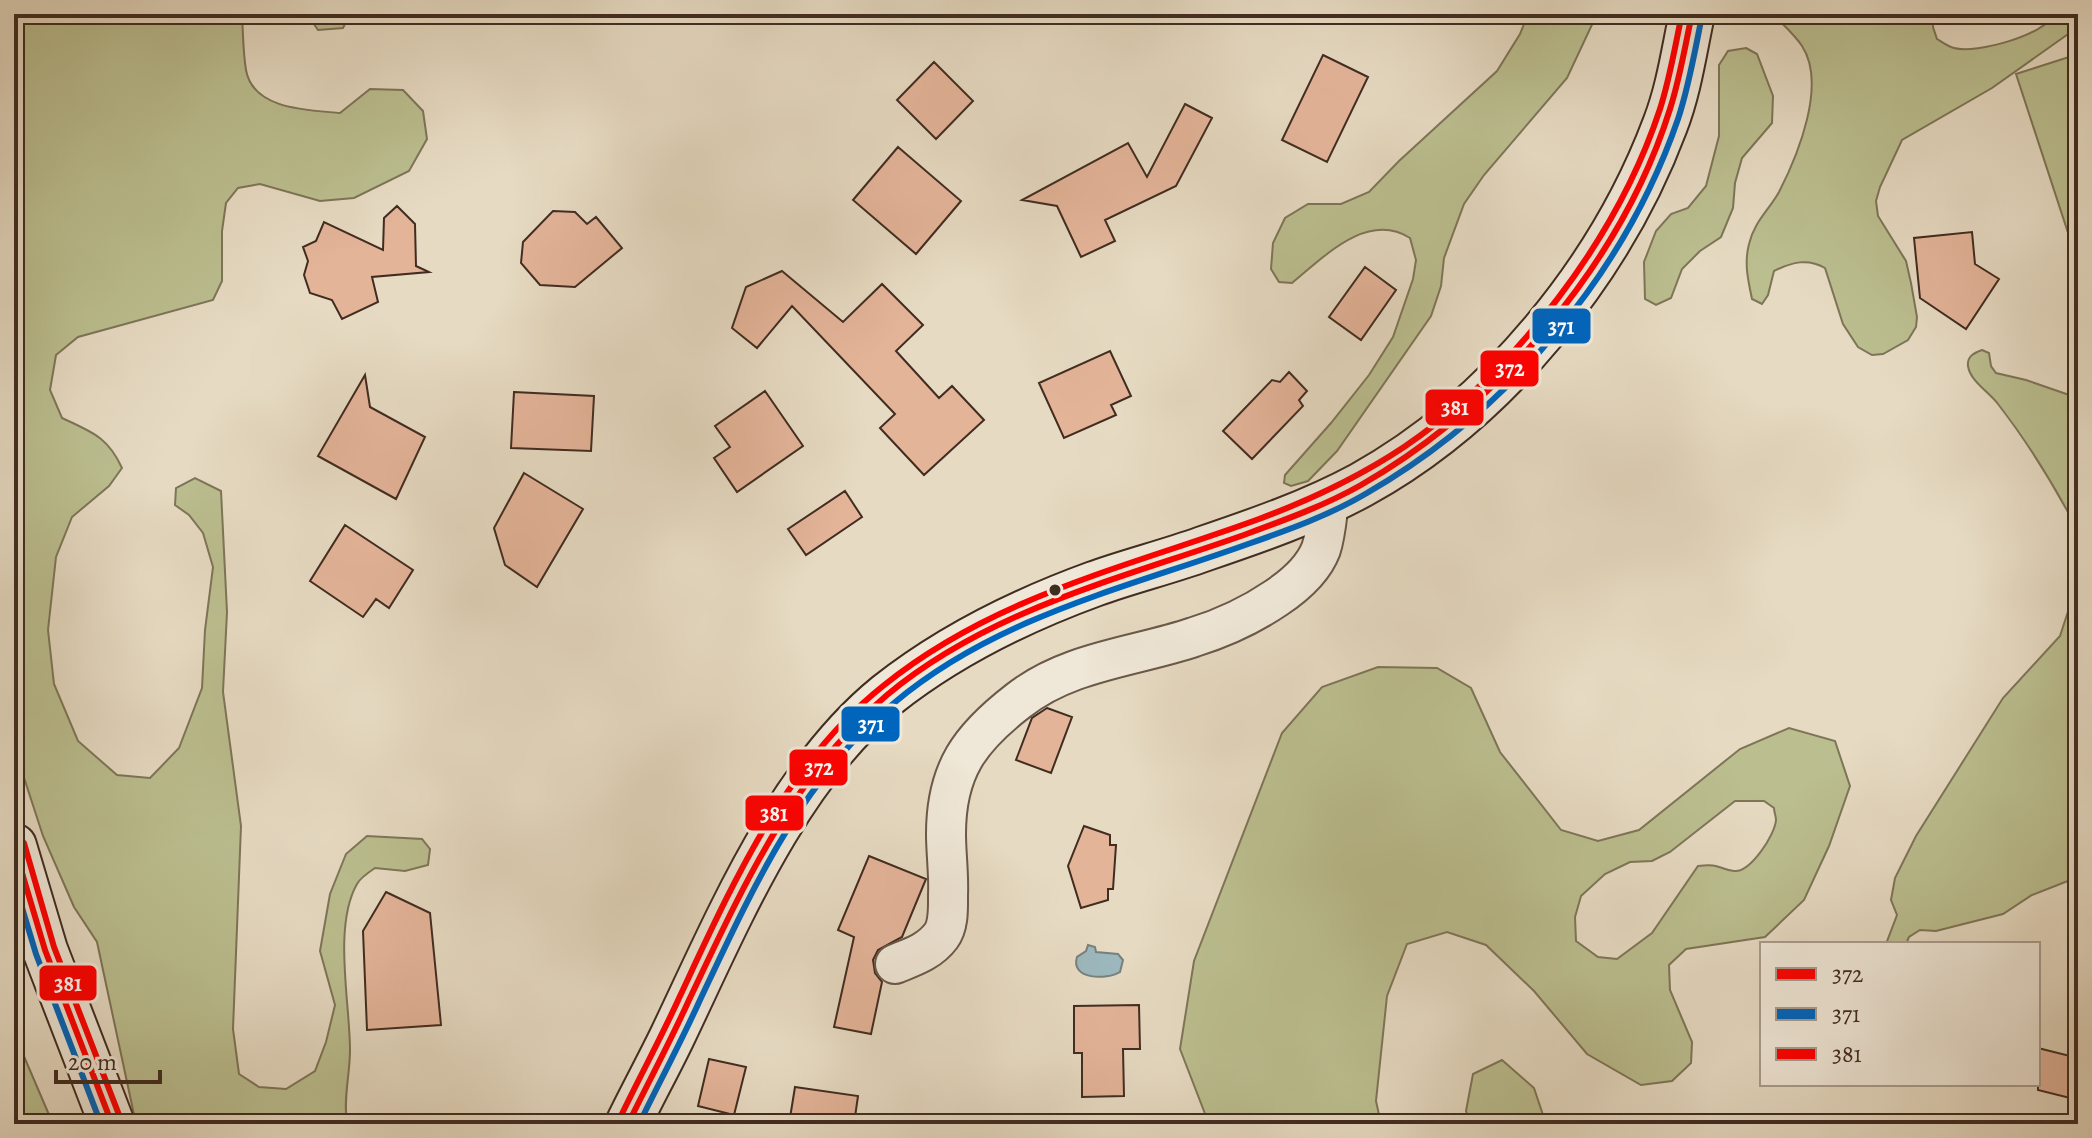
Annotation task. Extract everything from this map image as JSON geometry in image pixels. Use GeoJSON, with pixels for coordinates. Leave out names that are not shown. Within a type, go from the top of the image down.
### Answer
{"type":"FeatureCollection","features":[{"type":"Feature","properties":{"kind":"main road"},"geometry":{"type":"LineString","coordinates":[[628,1124],[751,874],[812,772],[850,729],[885,697],[939,657],[1006,621],[1095,584],[1201,550],[1329,501],[1365,483],[1465,412],[1500,379],[1548,327],[1576,289],[1616,226],[1646,170],[1674,98],[1692,14]]}},
{"type":"Feature","properties":{"kind":"main road"},"geometry":{"type":"LineString","coordinates":[[14,846],[45,950],[112,1124]]}},
{"type":"Feature","properties":{"kind":"street"},"geometry":{"type":"LineString","coordinates":[[895,964],[924,952],[943,934],[948,916],[946,834],[950,794],[955,775],[977,735],[1026,694],[1067,672],[1194,637],[1263,606],[1291,587],[1311,566],[1321,548],[1329,501]]}},
{"type":"Feature","properties":{"kind":"green space"},"geometry":{"type":"Polygon","coordinates":[[[14,14],[242,14],[246,70],[259,93],[271,100],[298,109],[340,113],[370,89],[403,90],[423,111],[427,139],[409,171],[354,198],[320,201],[260,184],[238,188],[226,203],[222,231],[222,281],[213,300],[78,337],[56,355],[50,390],[62,418],[105,442],[122,468],[109,486],[72,517],[56,557],[48,630],[54,684],[78,741],[117,775],[150,778],[179,748],[202,688],[213,567],[203,533],[189,515],[175,505],[176,488],[195,478],[221,491],[227,612],[223,692],[241,826],[233,1029],[239,1074],[259,1087],[286,1089],[315,1071],[335,1005],[320,951],[330,894],[346,854],[367,836],[422,839],[430,849],[428,865],[405,871],[375,868],[358,882],[350,901],[344,943],[350,1050],[347,1124],[136,1124],[97,942],[74,907],[43,836],[14,747],[14,14]]]}},
{"type":"Feature","properties":{"kind":"green space"},"geometry":{"type":"Polygon","coordinates":[[[307,14],[350,14],[343,28],[318,30],[307,14]]]}},
{"type":"Feature","properties":{"kind":"green space"},"geometry":{"type":"Polygon","coordinates":[[[1528,14],[1597,14],[1567,78],[1484,175],[1464,204],[1444,258],[1441,286],[1431,316],[1337,451],[1308,481],[1291,486],[1284,483],[1285,475],[1369,375],[1393,337],[1413,279],[1416,260],[1410,238],[1394,231],[1378,230],[1362,234],[1332,250],[1292,283],[1279,282],[1271,269],[1273,243],[1285,218],[1308,204],[1341,204],[1369,192],[1497,71],[1520,34],[1528,14]]]}},
{"type":"Feature","properties":{"kind":"green space"},"geometry":{"type":"Polygon","coordinates":[[[1773,14],[1933,14],[1937,39],[1964,49],[2024,36],[2048,22],[2055,14],[2078,14],[2078,27],[1992,88],[1902,140],[1876,201],[1878,216],[1906,261],[1917,317],[1916,327],[1908,340],[1883,354],[1872,355],[1858,347],[1843,324],[1825,268],[1819,265],[1800,262],[1774,271],[1768,295],[1762,304],[1752,299],[1747,265],[1749,244],[1754,229],[1779,192],[1794,159],[1811,99],[1809,62],[1802,46],[1773,14]]]}},
{"type":"Feature","properties":{"kind":"green space"},"geometry":{"type":"Polygon","coordinates":[[[1746,48],[1757,54],[1773,96],[1772,123],[1742,158],[1735,183],[1733,208],[1721,237],[1700,251],[1682,269],[1671,298],[1656,305],[1645,299],[1644,262],[1656,231],[1671,214],[1688,208],[1706,186],[1719,136],[1719,65],[1728,51],[1746,48]]]}},
{"type":"Feature","properties":{"kind":"green space"},"geometry":{"type":"Polygon","coordinates":[[[2078,54],[2078,250],[2074,251],[2016,74],[2078,54]]]}},
{"type":"Feature","properties":{"kind":"green space"},"geometry":{"type":"Polygon","coordinates":[[[1982,350],[1989,353],[1991,366],[1996,373],[2078,398],[2078,537],[2077,529],[2031,450],[1998,404],[1969,371],[1970,357],[1982,350]]]}},
{"type":"Feature","properties":{"kind":"green space"},"geometry":{"type":"Polygon","coordinates":[[[2078,581],[2078,877],[2032,895],[2003,914],[1936,931],[1920,930],[1907,942],[1887,942],[1897,915],[1891,900],[1895,878],[1916,836],[2003,698],[2060,636],[2078,581]]]}},
{"type":"Feature","properties":{"kind":"green space"},"geometry":{"type":"Polygon","coordinates":[[[1378,667],[1437,668],[1471,688],[1500,752],[1561,830],[1598,841],[1639,830],[1740,749],[1789,728],[1835,741],[1850,786],[1829,846],[1804,900],[1765,937],[1686,949],[1669,965],[1670,990],[1692,1042],[1691,1063],[1672,1081],[1641,1085],[1587,1054],[1534,991],[1486,945],[1447,932],[1407,944],[1387,996],[1376,1101],[1381,1124],[1209,1124],[1180,1049],[1194,961],[1282,733],[1322,687],[1378,667]],[[1735,801],[1670,852],[1652,861],[1630,862],[1605,874],[1581,896],[1575,917],[1576,941],[1598,957],[1617,959],[1652,933],[1698,866],[1734,871],[1747,866],[1761,852],[1775,827],[1774,808],[1764,801],[1735,801]]]}},
{"type":"Feature","properties":{"kind":"green space"},"geometry":{"type":"Polygon","coordinates":[[[14,1033],[53,1124],[14,1124],[14,1033]]]}},
{"type":"Feature","properties":{"kind":"green space"},"geometry":{"type":"Polygon","coordinates":[[[1502,1060],[1534,1088],[1546,1124],[1471,1124],[1466,1111],[1473,1074],[1502,1060]]]}},
{"type":"Feature","properties":{"kind":"water"},"geometry":{"type":"Polygon","coordinates":[[[1088,945],[1095,947],[1096,952],[1118,954],[1123,960],[1120,972],[1099,977],[1079,970],[1077,957],[1086,951],[1088,945]]]}},
{"type":"Feature","properties":{"kind":"building"},"geometry":{"type":"Polygon","coordinates":[[[1323,55],[1368,77],[1327,162],[1282,140],[1323,55]]]}},
{"type":"Feature","properties":{"kind":"building"},"geometry":{"type":"Polygon","coordinates":[[[934,62],[973,101],[936,139],[897,100],[934,62]]]}},
{"type":"Feature","properties":{"kind":"building"},"geometry":{"type":"Polygon","coordinates":[[[1185,104],[1212,118],[1176,186],[1105,220],[1115,241],[1081,257],[1057,206],[1022,200],[1128,143],[1147,177],[1185,104]]]}},
{"type":"Feature","properties":{"kind":"building"},"geometry":{"type":"Polygon","coordinates":[[[898,147],[961,201],[916,254],[853,200],[898,147]]]}},
{"type":"Feature","properties":{"kind":"building"},"geometry":{"type":"Polygon","coordinates":[[[397,206],[415,224],[416,266],[429,272],[372,277],[378,302],[342,319],[332,300],[310,293],[304,275],[308,261],[303,247],[316,241],[324,222],[383,250],[384,218],[397,206]]]}},
{"type":"Feature","properties":{"kind":"building"},"geometry":{"type":"Polygon","coordinates":[[[553,211],[575,212],[587,224],[596,217],[622,248],[575,287],[540,285],[521,263],[523,242],[553,211]]]}},
{"type":"Feature","properties":{"kind":"building"},"geometry":{"type":"Polygon","coordinates":[[[1972,232],[1975,264],[1999,279],[1966,329],[1920,298],[1914,238],[1972,232]]]}},
{"type":"Feature","properties":{"kind":"building"},"geometry":{"type":"Polygon","coordinates":[[[1365,267],[1396,290],[1361,340],[1329,317],[1365,267]]]}},
{"type":"Feature","properties":{"kind":"building"},"geometry":{"type":"Polygon","coordinates":[[[782,271],[843,322],[882,284],[923,325],[896,351],[939,398],[952,386],[984,420],[924,475],[880,428],[895,414],[792,306],[757,348],[732,328],[746,287],[782,271]]]}},
{"type":"Feature","properties":{"kind":"building"},"geometry":{"type":"Polygon","coordinates":[[[1110,351],[1131,396],[1111,405],[1116,415],[1064,438],[1039,383],[1110,351]]]}},
{"type":"Feature","properties":{"kind":"building"},"geometry":{"type":"Polygon","coordinates":[[[1289,372],[1307,391],[1299,400],[1303,406],[1252,459],[1223,431],[1272,380],[1280,382],[1289,372]]]}},
{"type":"Feature","properties":{"kind":"building"},"geometry":{"type":"Polygon","coordinates":[[[365,375],[370,407],[425,437],[396,499],[318,456],[365,375]]]}},
{"type":"Feature","properties":{"kind":"building"},"geometry":{"type":"Polygon","coordinates":[[[765,391],[803,446],[737,492],[714,458],[730,447],[715,426],[765,391]]]}},
{"type":"Feature","properties":{"kind":"building"},"geometry":{"type":"Polygon","coordinates":[[[514,392],[594,396],[591,451],[511,448],[514,392]]]}},
{"type":"Feature","properties":{"kind":"building"},"geometry":{"type":"Polygon","coordinates":[[[524,473],[583,509],[537,587],[505,565],[494,528],[524,473]]]}},
{"type":"Feature","properties":{"kind":"building"},"geometry":{"type":"Polygon","coordinates":[[[845,491],[862,517],[806,555],[788,529],[845,491]]]}},
{"type":"Feature","properties":{"kind":"building"},"geometry":{"type":"Polygon","coordinates":[[[345,525],[413,570],[389,608],[376,599],[363,617],[310,581],[345,525]]]}},
{"type":"Feature","properties":{"kind":"building"},"geometry":{"type":"Polygon","coordinates":[[[1047,708],[1072,717],[1051,773],[1016,760],[1032,718],[1047,708]]]}},
{"type":"Feature","properties":{"kind":"building"},"geometry":{"type":"Polygon","coordinates":[[[1084,826],[1110,835],[1110,845],[1116,845],[1113,889],[1108,889],[1108,900],[1081,908],[1068,866],[1084,826]]]}},
{"type":"Feature","properties":{"kind":"building"},"geometry":{"type":"Polygon","coordinates":[[[869,856],[926,879],[902,937],[878,950],[873,960],[875,973],[882,982],[871,1034],[834,1027],[854,937],[838,930],[869,856]]]}},
{"type":"Feature","properties":{"kind":"building"},"geometry":{"type":"Polygon","coordinates":[[[386,892],[430,913],[441,1025],[367,1030],[363,931],[386,892]]]}},
{"type":"Feature","properties":{"kind":"building"},"geometry":{"type":"Polygon","coordinates":[[[1139,1005],[1140,1049],[1123,1049],[1124,1096],[1082,1097],[1082,1053],[1074,1053],[1074,1006],[1139,1005]]]}},
{"type":"Feature","properties":{"kind":"building"},"geometry":{"type":"Polygon","coordinates":[[[2040,1048],[2078,1058],[2078,1100],[2038,1090],[2040,1048]]]}},
{"type":"Feature","properties":{"kind":"building"},"geometry":{"type":"Polygon","coordinates":[[[709,1059],[746,1067],[734,1115],[698,1106],[709,1059]]]}},
{"type":"Feature","properties":{"kind":"building"},"geometry":{"type":"Polygon","coordinates":[[[795,1087],[858,1096],[854,1124],[789,1124],[795,1087]]]}},
{"type":"Feature","properties":{"kind":"transit line","name":"381"},"geometry":{"type":"LineString","coordinates":[[619,1120],[764,829],[789,789],[848,717],[883,686],[970,629],[1064,587],[1259,519],[1315,496],[1387,458],[1446,416],[1486,380],[1558,298],[1618,206],[1660,109],[1682,14]]}},
{"type":"Feature","properties":{"kind":"transit line","name":"372"},"geometry":{"type":"LineString","coordinates":[[628,1124],[772,836],[824,761],[854,726],[887,695],[968,640],[1012,619],[1102,583],[1272,525],[1347,493],[1412,452],[1461,414],[1507,372],[1549,325],[1588,274],[1621,221],[1649,166],[1670,109],[1692,14]]}},
{"type":"Feature","properties":{"kind":"transit line","name":"371"},"geometry":{"type":"LineString","coordinates":[[639,1124],[738,920],[781,840],[831,767],[861,733],[894,703],[933,673],[1019,626],[1109,591],[1293,528],[1353,501],[1419,460],[1468,422],[1513,380],[1556,333],[1627,231],[1655,176],[1678,119],[1702,16]]}},
{"type":"Feature","properties":{"kind":"transit line","name":"381"},"geometry":{"type":"LineString","coordinates":[[24,843],[54,947],[121,1120]]}},
{"type":"Feature","properties":{"kind":"transit line","name":"372"},"geometry":{"type":"LineString","coordinates":[[14,846],[45,950],[112,1124]]}},
{"type":"Feature","properties":{"kind":"transit line","name":"371"},"geometry":{"type":"LineString","coordinates":[[14,881],[36,954],[101,1124]]}}]}
